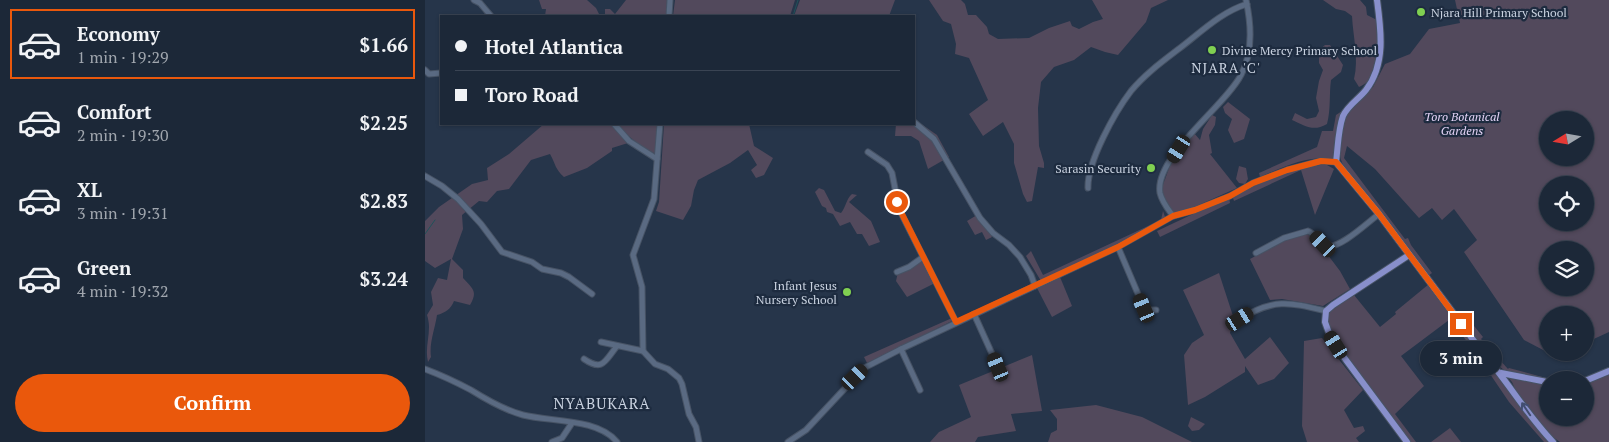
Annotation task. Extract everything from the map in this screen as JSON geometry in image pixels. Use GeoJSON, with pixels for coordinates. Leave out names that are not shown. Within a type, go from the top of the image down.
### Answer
{"type":"FeatureCollection","features":[{"type":"Feature","properties":{"kind":"main road"},"geometry":{"type":"LineString","coordinates":[[1377,0],[1380,27],[1380,60],[1375,76],[1342,118],[1336,162],[1379,214],[1483,353],[1501,373],[1539,428],[1553,442]]}},
{"type":"Feature","properties":{"kind":"main road"},"geometry":{"type":"LineString","coordinates":[[1407,442],[1334,341],[1326,327],[1326,311],[1409,255]]}},
{"type":"Feature","properties":{"kind":"main road"},"geometry":{"type":"LineString","coordinates":[[1594,377],[1609,371]]}},
{"type":"Feature","properties":{"kind":"main road"},"geometry":{"type":"LineString","coordinates":[[1501,373],[1539,380]]}},
{"type":"Feature","properties":{"kind":"street"},"geometry":{"type":"LineString","coordinates":[[474,0],[480,3],[490,15]]}},
{"type":"Feature","properties":{"kind":"street"},"geometry":{"type":"LineString","coordinates":[[669,15],[670,0]]}},
{"type":"Feature","properties":{"kind":"street"},"geometry":{"type":"LineString","coordinates":[[1088,188],[1088,176],[1095,158],[1117,112],[1131,92],[1151,71],[1205,28],[1247,2],[1250,22],[1249,36],[1245,65],[1241,75],[1230,92],[1191,132],[1168,166],[1161,182],[1160,192],[1163,201],[1173,216]]}},
{"type":"Feature","properties":{"kind":"street"},"geometry":{"type":"LineString","coordinates":[[425,70],[429,74],[440,73]]}},
{"type":"Feature","properties":{"kind":"street"},"geometry":{"type":"LineString","coordinates":[[915,123],[934,138],[949,161],[958,182],[984,223],[1020,257],[1031,275],[1035,286]]}},
{"type":"Feature","properties":{"kind":"street"},"geometry":{"type":"LineString","coordinates":[[615,125],[629,141],[657,159]]}},
{"type":"Feature","properties":{"kind":"street"},"geometry":{"type":"LineString","coordinates":[[660,125],[653,199],[633,255],[642,287],[643,350],[655,364],[679,378],[699,442]]}},
{"type":"Feature","properties":{"kind":"street"},"geometry":{"type":"LineString","coordinates":[[868,152],[887,165],[892,173],[899,209],[956,322]]}},
{"type":"Feature","properties":{"kind":"street"},"geometry":{"type":"LineString","coordinates":[[788,442],[806,430],[864,368],[901,349],[1118,247],[1173,216],[1195,210],[1230,196],[1253,183],[1287,170],[1321,161],[1336,162]]}},
{"type":"Feature","properties":{"kind":"street"},"geometry":{"type":"LineString","coordinates":[[425,176],[458,198],[502,252],[532,262],[542,269],[561,273],[592,294]]}},
{"type":"Feature","properties":{"kind":"street"},"geometry":{"type":"LineString","coordinates":[[1256,253],[1284,238],[1309,231],[1327,246],[1336,245],[1379,214]]}},
{"type":"Feature","properties":{"kind":"street"},"geometry":{"type":"LineString","coordinates":[[1118,247],[1144,308],[1156,310]]}},
{"type":"Feature","properties":{"kind":"street"},"geometry":{"type":"LineString","coordinates":[[897,272],[909,267],[923,257]]}},
{"type":"Feature","properties":{"kind":"street"},"geometry":{"type":"LineString","coordinates":[[1240,319],[1253,311],[1277,303],[1326,311]]}},
{"type":"Feature","properties":{"kind":"street"},"geometry":{"type":"LineString","coordinates":[[974,314],[998,367]]}},
{"type":"Feature","properties":{"kind":"street"},"geometry":{"type":"LineString","coordinates":[[601,342],[643,350]]}},
{"type":"Feature","properties":{"kind":"street"},"geometry":{"type":"LineString","coordinates":[[584,359],[592,365],[601,365],[617,346]]}},
{"type":"Feature","properties":{"kind":"street"},"geometry":{"type":"LineString","coordinates":[[901,349],[920,390]]}},
{"type":"Feature","properties":{"kind":"street"},"geometry":{"type":"LineString","coordinates":[[425,369],[512,411],[537,418],[593,426],[607,433],[617,442]]}},
{"type":"Feature","properties":{"kind":"street"},"geometry":{"type":"LineString","coordinates":[[552,442],[565,435],[572,423]]}},
{"type":"Feature","properties":{"kind":"green space"},"geometry":{"type":"Polygon","coordinates":[[[539,0],[587,0],[596,8],[600,15],[545,15],[546,9],[542,9],[539,0]]]}},
{"type":"Feature","properties":{"kind":"green space"},"geometry":{"type":"Polygon","coordinates":[[[626,0],[667,0],[667,15],[605,15],[605,9],[610,9],[615,14],[626,0]]]}},
{"type":"Feature","properties":{"kind":"green space"},"geometry":{"type":"Polygon","coordinates":[[[675,0],[795,0],[790,15],[673,15],[675,0]]]}},
{"type":"Feature","properties":{"kind":"green space"},"geometry":{"type":"Polygon","coordinates":[[[800,0],[895,0],[889,15],[794,15],[800,0]]]}},
{"type":"Feature","properties":{"kind":"green space"},"geometry":{"type":"Polygon","coordinates":[[[929,0],[961,0],[965,4],[968,15],[976,15],[987,27],[989,34],[998,39],[1029,38],[1049,28],[1070,21],[1072,26],[1079,29],[1103,19],[1092,0],[1168,0],[1151,8],[1146,22],[1118,55],[1091,47],[1074,60],[1054,67],[1041,82],[1038,108],[1039,146],[1044,168],[1038,167],[1032,201],[1027,202],[1014,163],[1014,144],[1003,122],[983,136],[969,114],[988,100],[969,58],[955,54],[956,44],[951,24],[943,21],[929,0]]]}},
{"type":"Feature","properties":{"kind":"green space"},"geometry":{"type":"Polygon","coordinates":[[[1323,0],[1360,0],[1366,7],[1367,15],[1377,20],[1380,43],[1374,49],[1374,71],[1368,81],[1359,87],[1354,79],[1356,55],[1352,16],[1345,11],[1336,9],[1323,0]]]}},
{"type":"Feature","properties":{"kind":"green space","name":"Toro Botanical Gardens"},"geometry":{"type":"Polygon","coordinates":[[[1455,0],[1609,0],[1609,332],[1594,339],[1594,306],[1539,306],[1539,348],[1524,340],[1464,252],[1477,240],[1454,209],[1442,220],[1432,208],[1419,218],[1375,169],[1347,146],[1344,158],[1405,239],[1408,238],[1432,273],[1428,276],[1345,170],[1340,154],[1341,132],[1346,114],[1373,87],[1385,64],[1410,54],[1429,29],[1460,23],[1455,0]]]}},
{"type":"Feature","properties":{"kind":"green space"},"geometry":{"type":"Polygon","coordinates":[[[1325,45],[1330,45],[1343,65],[1341,72],[1331,80],[1327,124],[1313,128],[1292,120],[1295,113],[1307,119],[1316,117],[1319,111],[1316,98],[1323,70],[1319,63],[1319,50],[1325,45]]]}},
{"type":"Feature","properties":{"kind":"green space"},"geometry":{"type":"Polygon","coordinates":[[[1228,102],[1250,119],[1244,139],[1234,143],[1228,130],[1232,119],[1225,113],[1223,107],[1228,102]]]}},
{"type":"Feature","properties":{"kind":"green space"},"geometry":{"type":"Polygon","coordinates":[[[1342,111],[1333,158],[1304,160],[1260,177],[1259,173],[1317,147],[1322,131],[1333,131],[1336,115],[1342,111]]]}},
{"type":"Feature","properties":{"kind":"green space"},"geometry":{"type":"Polygon","coordinates":[[[1212,115],[1216,117],[1215,125],[1209,135],[1212,153],[1210,154],[1237,188],[1172,217],[1161,190],[1171,163],[1194,133],[1200,140],[1203,129],[1212,115]]]}},
{"type":"Feature","properties":{"kind":"green space"},"geometry":{"type":"Polygon","coordinates":[[[915,120],[937,135],[949,157],[928,169],[919,141],[911,136],[895,136],[896,125],[915,125],[915,120]]]}},
{"type":"Feature","properties":{"kind":"green space"},"geometry":{"type":"Polygon","coordinates":[[[543,125],[614,125],[628,143],[612,148],[612,151],[587,168],[564,177],[557,169],[550,154],[531,160],[509,189],[497,191],[487,202],[479,201],[462,215],[463,229],[452,259],[463,270],[463,278],[472,288],[474,296],[470,305],[454,301],[447,310],[437,315],[431,341],[431,357],[428,362],[429,327],[427,315],[433,305],[431,292],[438,278],[447,280],[451,259],[435,268],[425,261],[425,221],[439,207],[472,184],[488,180],[487,168],[509,154],[543,125]]]}},
{"type":"Feature","properties":{"kind":"green space"},"geometry":{"type":"Polygon","coordinates":[[[618,125],[659,125],[658,155],[646,149],[626,134],[618,125]]]}},
{"type":"Feature","properties":{"kind":"green space"},"geometry":{"type":"Polygon","coordinates":[[[664,125],[749,125],[754,146],[773,158],[764,175],[756,178],[751,170],[757,165],[748,150],[730,163],[698,180],[691,206],[683,220],[656,211],[659,202],[664,125]]]}},
{"type":"Feature","properties":{"kind":"green space"},"geometry":{"type":"Polygon","coordinates":[[[1327,165],[1334,169],[1315,215],[1301,170],[1234,201],[1232,195],[1264,181],[1286,172],[1327,165]]]}},
{"type":"Feature","properties":{"kind":"green space"},"geometry":{"type":"Polygon","coordinates":[[[1239,166],[1246,168],[1248,179],[1245,184],[1239,183],[1236,179],[1239,166]]]}},
{"type":"Feature","properties":{"kind":"green space"},"geometry":{"type":"Polygon","coordinates":[[[819,188],[824,190],[835,211],[841,213],[850,196],[852,194],[857,195],[849,202],[871,221],[880,242],[869,246],[862,234],[857,234],[850,222],[840,226],[833,214],[827,212],[826,208],[822,206],[815,192],[819,188]]]}},
{"type":"Feature","properties":{"kind":"green space"},"geometry":{"type":"Polygon","coordinates":[[[968,194],[992,237],[986,240],[982,232],[975,235],[967,221],[977,215],[968,194]]]}},
{"type":"Feature","properties":{"kind":"green space"},"geometry":{"type":"Polygon","coordinates":[[[1229,197],[1230,203],[1160,237],[1157,231],[1229,197]]]}},
{"type":"Feature","properties":{"kind":"green space"},"geometry":{"type":"Polygon","coordinates":[[[1163,211],[1166,220],[1041,281],[1026,256],[1031,251],[1043,275],[1161,220],[1163,211]]]}},
{"type":"Feature","properties":{"kind":"green space"},"geometry":{"type":"Polygon","coordinates":[[[1300,234],[1312,234],[1340,271],[1350,289],[1323,306],[1282,299],[1270,300],[1250,259],[1300,234]]]}},
{"type":"Feature","properties":{"kind":"green space"},"geometry":{"type":"Polygon","coordinates":[[[923,259],[935,283],[907,297],[896,281],[898,272],[923,259]]]}},
{"type":"Feature","properties":{"kind":"green space"},"geometry":{"type":"Polygon","coordinates":[[[1219,273],[1234,319],[1230,333],[1245,359],[1270,337],[1289,363],[1274,379],[1258,385],[1245,366],[1245,372],[1205,397],[1188,405],[1184,355],[1192,343],[1204,335],[1183,290],[1219,273]]]}},
{"type":"Feature","properties":{"kind":"green space"},"geometry":{"type":"Polygon","coordinates":[[[1060,277],[1072,306],[1052,317],[1037,288],[1060,277]]]}},
{"type":"Feature","properties":{"kind":"green space"},"geometry":{"type":"Polygon","coordinates":[[[1429,284],[1553,442],[1544,442],[1509,402],[1471,346],[1449,320],[1401,356],[1424,386],[1395,414],[1416,442],[1408,442],[1349,362],[1330,330],[1327,320],[1333,308],[1354,295],[1380,327],[1396,314],[1395,312],[1429,284]]]}},
{"type":"Feature","properties":{"kind":"green space"},"geometry":{"type":"Polygon","coordinates":[[[1462,311],[1483,337],[1481,339],[1508,369],[1539,376],[1539,378],[1507,372],[1500,367],[1481,345],[1459,314],[1462,311]]]}},
{"type":"Feature","properties":{"kind":"green space"},"geometry":{"type":"Polygon","coordinates":[[[952,318],[952,321],[867,363],[864,357],[952,318]]]}},
{"type":"Feature","properties":{"kind":"green space"},"geometry":{"type":"Polygon","coordinates":[[[1322,338],[1363,390],[1344,410],[1354,428],[1363,426],[1365,431],[1356,438],[1359,442],[1307,442],[1302,426],[1304,341],[1322,338]]]}},
{"type":"Feature","properties":{"kind":"green space"},"geometry":{"type":"Polygon","coordinates":[[[1032,355],[1042,411],[1011,414],[1016,431],[978,437],[975,442],[930,442],[939,432],[971,417],[959,385],[1032,355]]]}},
{"type":"Feature","properties":{"kind":"green space"},"geometry":{"type":"Polygon","coordinates":[[[1609,371],[1609,442],[1560,442],[1541,429],[1518,396],[1512,382],[1505,374],[1539,380],[1539,426],[1594,426],[1594,377],[1609,371]]]}},
{"type":"Feature","properties":{"kind":"green space"},"geometry":{"type":"Polygon","coordinates":[[[1096,405],[1142,417],[1192,442],[1048,442],[1051,433],[1057,430],[1057,419],[1050,410],[1096,405]]]}},
{"type":"Feature","properties":{"kind":"green space"},"geometry":{"type":"Polygon","coordinates":[[[1191,417],[1205,424],[1199,430],[1192,431],[1188,426],[1191,417]]]}},
{"type":"Feature","properties":{"kind":"green space"},"geometry":{"type":"Polygon","coordinates":[[[1450,428],[1461,442],[1431,442],[1450,428]]]}},
{"type":"Feature","properties":{"kind":"waterway"},"geometry":{"type":"LineString","coordinates":[[793,15],[798,0]]}},
{"type":"Feature","properties":{"kind":"waterway"},"geometry":{"type":"LineString","coordinates":[[425,234],[435,220]]}},
{"type":"Feature","properties":{"kind":"place","name":"Njara Hill Primary School"},"geometry":{"type":"Point","coordinates":[1421,12]}},
{"type":"Feature","properties":{"kind":"place","name":"Divine Mercy Primary School"},"geometry":{"type":"Point","coordinates":[1212,50]}},
{"type":"Feature","properties":{"kind":"place","name":"Sarasin Security"},"geometry":{"type":"Point","coordinates":[1151,168]}},
{"type":"Feature","properties":{"kind":"place","name":"Infant Jesus Nursery School"},"geometry":{"type":"Point","coordinates":[847,292]}},
{"type":"Feature","properties":{"kind":"district","name":"NJARA 'C'"},"geometry":{"type":"Point","coordinates":[1226,67]}},
{"type":"Feature","properties":{"kind":"district","name":"NYABUKARA"},"geometry":{"type":"Point","coordinates":[602,403]}},
{"type":"Feature","properties":{"kind":"route"},"geometry":{"type":"LineString","coordinates":[[897,202],[956,322],[1118,247],[1173,216],[1195,210],[1230,196],[1253,183],[1287,170],[1321,161],[1336,162],[1379,214],[1461,324]]}}]}
